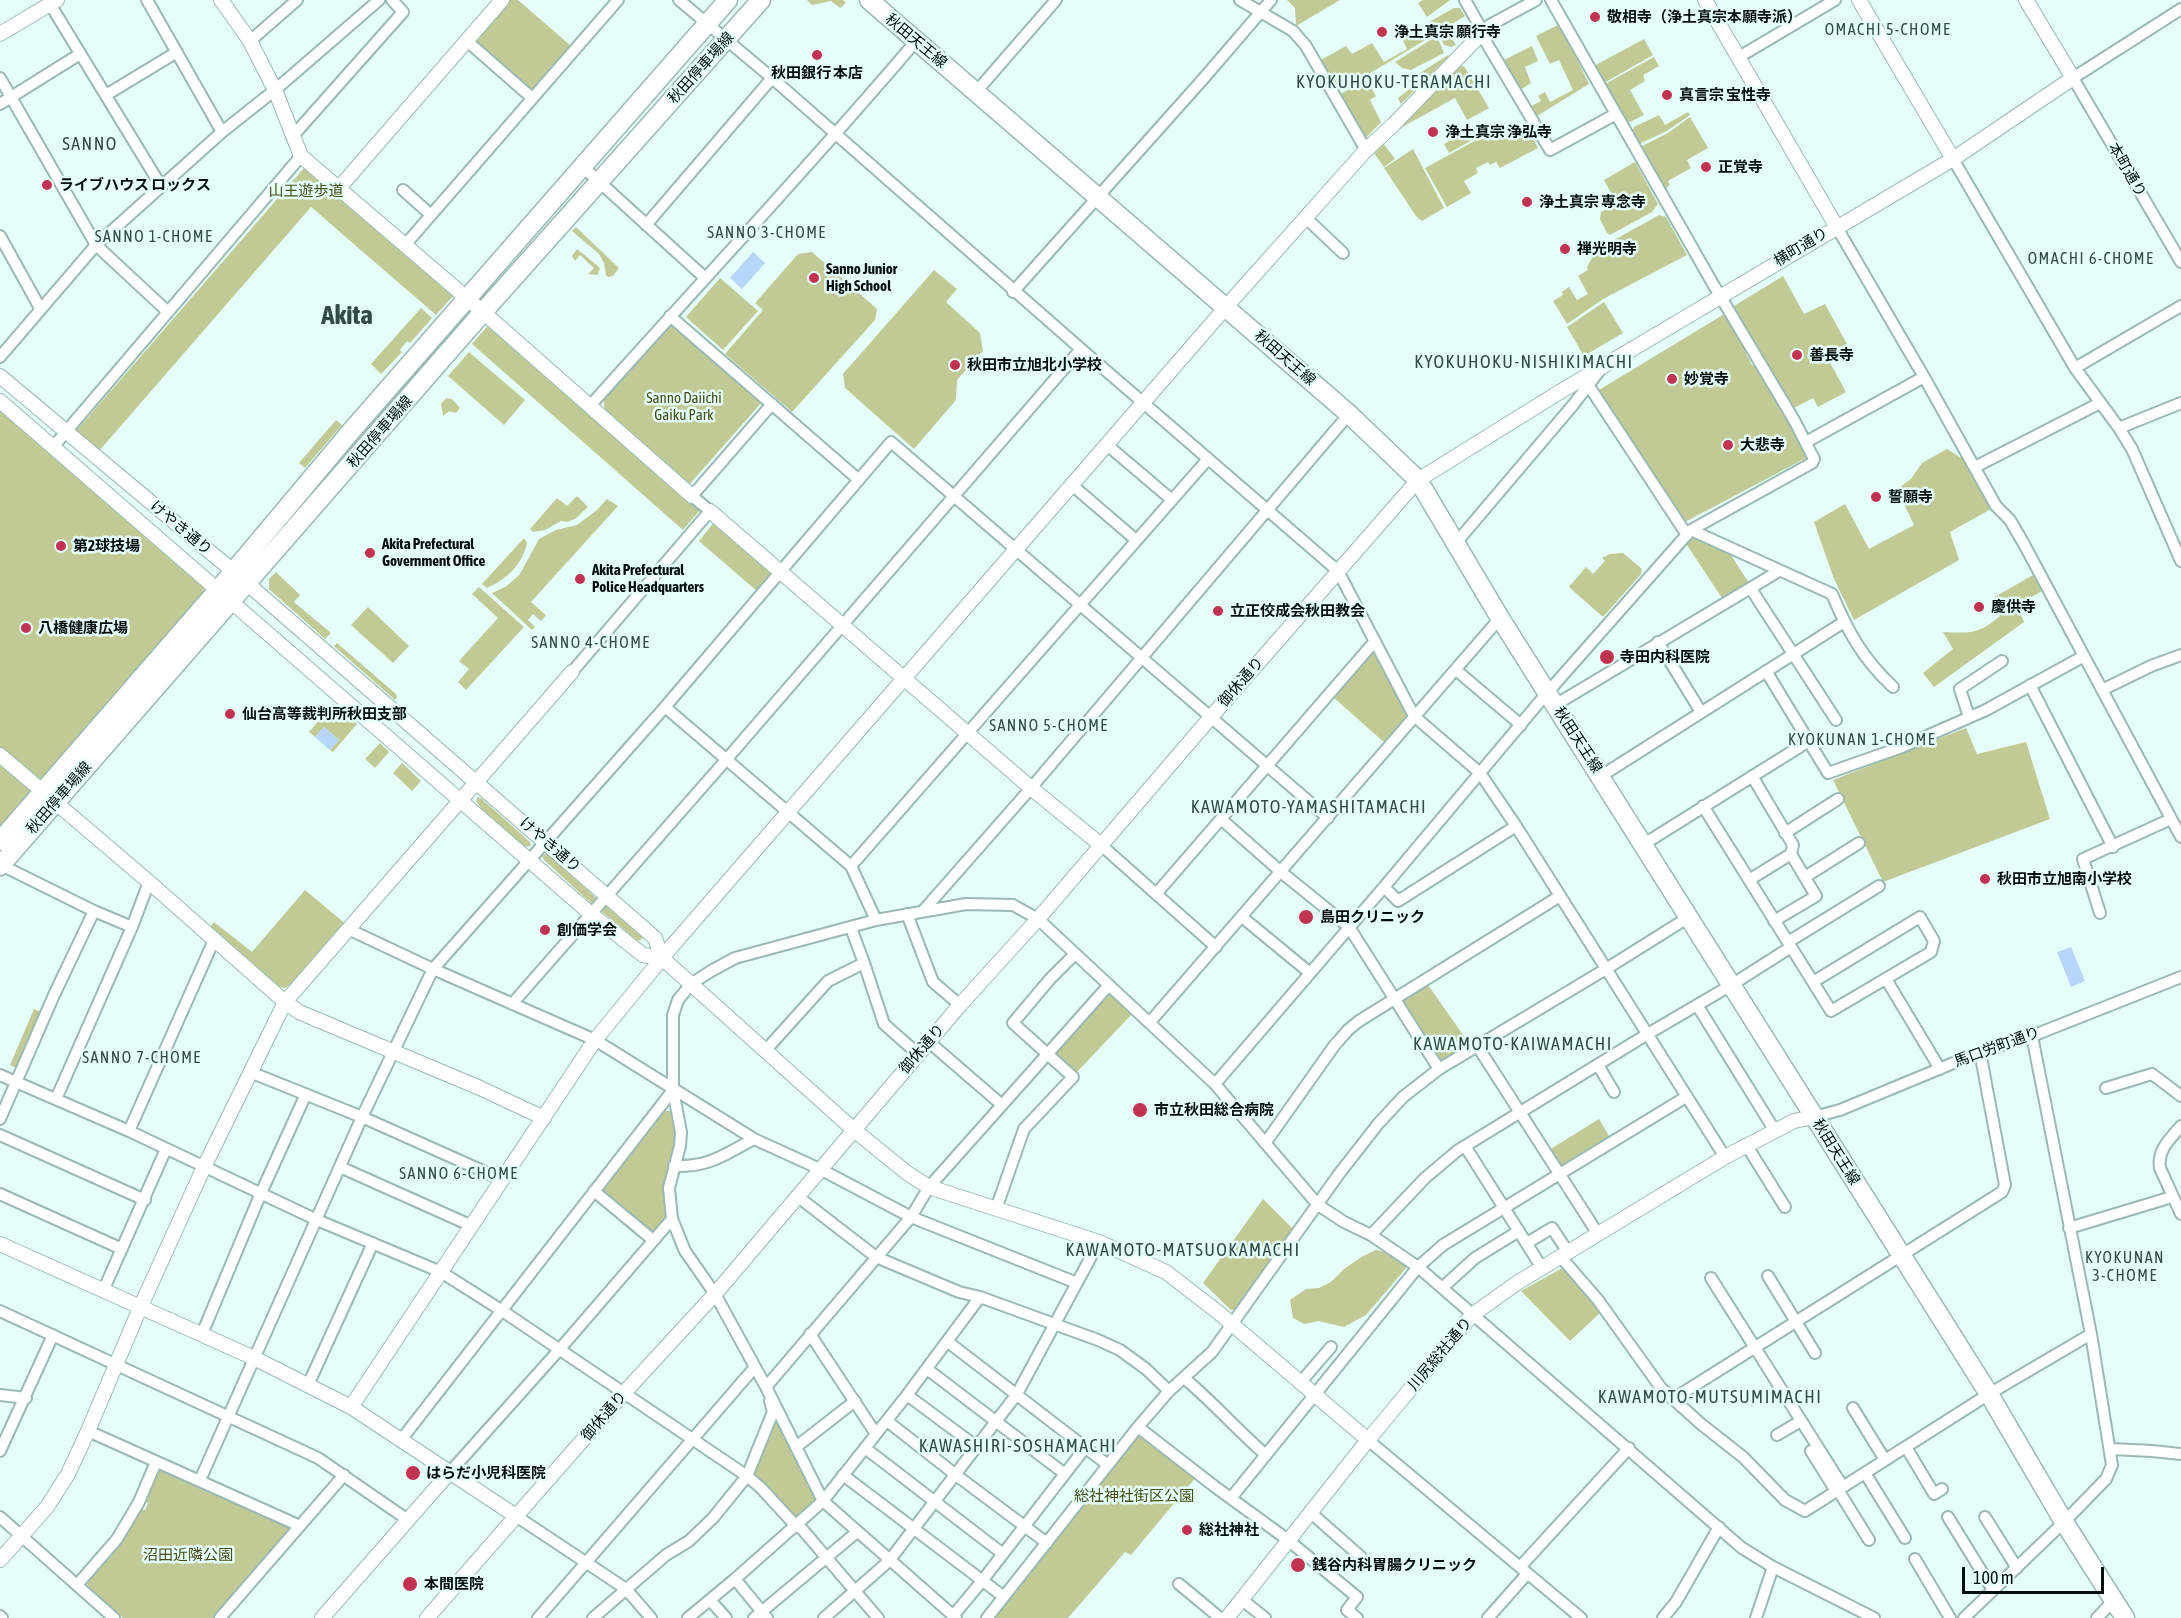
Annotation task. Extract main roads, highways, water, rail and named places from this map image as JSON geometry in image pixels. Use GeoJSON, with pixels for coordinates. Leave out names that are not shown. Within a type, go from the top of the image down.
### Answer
{"type":"FeatureCollection","features":[{"type":"Feature","properties":{"kind":"main road","name":"秋田停車場線"},"geometry":{"type":"LineString","coordinates":[[241,578],[352,430],[728,0]]}},
{"type":"Feature","properties":{"kind":"main road","name":"秋田停車場線"},"geometry":{"type":"LineString","coordinates":[[1,865],[50,796],[225,596],[483,312],[760,0]]}},
{"type":"Feature","properties":{"kind":"main road","name":"秋田天王線"},"geometry":{"type":"LineString","coordinates":[[869,0],[1227,307],[1349,414],[1418,480],[1500,618],[1733,984],[1989,1394],[2064,1522],[2125,1618]]}},
{"type":"Feature","properties":{"kind":"main road","name":"秋田停車場線"},"geometry":{"type":"LineString","coordinates":[[0,842],[50,796]]}},
{"type":"Feature","properties":{"kind":"water"},"geometry":{"type":"Polygon","coordinates":[[[753,252],[765,263],[742,289],[730,278],[753,252]]]}},
{"type":"Feature","properties":{"kind":"water"},"geometry":{"type":"Polygon","coordinates":[[[324,727],[339,740],[330,750],[315,737],[324,727]]]}},
{"type":"Feature","properties":{"kind":"water"},"geometry":{"type":"Polygon","coordinates":[[[2071,947],[2085,981],[2071,987],[2057,952],[2071,947]]]}},
{"type":"Feature","properties":{"kind":"place","name":"敬相寺（浄土真宗本願寺派）"},"geometry":{"type":"Point","coordinates":[1595,17]}},
{"type":"Feature","properties":{"kind":"place","name":"浄土真宗 願行寺"},"geometry":{"type":"Point","coordinates":[1382,32]}},
{"type":"Feature","properties":{"kind":"place","name":"秋田銀行 本店"},"geometry":{"type":"Point","coordinates":[817,55]}},
{"type":"Feature","properties":{"kind":"place","name":"真言宗 宝性寺"},"geometry":{"type":"Point","coordinates":[1667,95]}},
{"type":"Feature","properties":{"kind":"place","name":"浄土真宗 浄弘寺"},"geometry":{"type":"Point","coordinates":[1433,132]}},
{"type":"Feature","properties":{"kind":"place","name":"正覚寺"},"geometry":{"type":"Point","coordinates":[1706,167]}},
{"type":"Feature","properties":{"kind":"place","name":"ライブハウス ロックス"},"geometry":{"type":"Point","coordinates":[47,185]}},
{"type":"Feature","properties":{"kind":"place","name":"浄土真宗 専念寺"},"geometry":{"type":"Point","coordinates":[1527,202]}},
{"type":"Feature","properties":{"kind":"place","name":"禅光明寺"},"geometry":{"type":"Point","coordinates":[1565,249]}},
{"type":"Feature","properties":{"kind":"place","name":"Sanno Junior High School"},"geometry":{"type":"Point","coordinates":[814,278]}},
{"type":"Feature","properties":{"kind":"place","name":"善長寺"},"geometry":{"type":"Point","coordinates":[1797,355]}},
{"type":"Feature","properties":{"kind":"place","name":"秋田市立旭北小学校"},"geometry":{"type":"Point","coordinates":[955,365]}},
{"type":"Feature","properties":{"kind":"place","name":"妙覚寺"},"geometry":{"type":"Point","coordinates":[1672,379]}},
{"type":"Feature","properties":{"kind":"place","name":"大悲寺"},"geometry":{"type":"Point","coordinates":[1728,445]}},
{"type":"Feature","properties":{"kind":"place","name":"誓願寺"},"geometry":{"type":"Point","coordinates":[1876,497]}},
{"type":"Feature","properties":{"kind":"place","name":"第2球技場"},"geometry":{"type":"Point","coordinates":[61,546]}},
{"type":"Feature","properties":{"kind":"place","name":"Akita Prefectural Government Office"},"geometry":{"type":"Point","coordinates":[370,553]}},
{"type":"Feature","properties":{"kind":"place","name":"Akita Prefectural Police Headquarters"},"geometry":{"type":"Point","coordinates":[580,579]}},
{"type":"Feature","properties":{"kind":"place","name":"慶供寺"},"geometry":{"type":"Point","coordinates":[1979,607]}},
{"type":"Feature","properties":{"kind":"place","name":"立正佼成会秋田教会"},"geometry":{"type":"Point","coordinates":[1218,611]}},
{"type":"Feature","properties":{"kind":"place","name":"八橋健康広場"},"geometry":{"type":"Point","coordinates":[26,628]}},
{"type":"Feature","properties":{"kind":"place","name":"寺田内科医院"},"geometry":{"type":"Point","coordinates":[1607,657]}},
{"type":"Feature","properties":{"kind":"place","name":"仙台高等裁判所秋田支部"},"geometry":{"type":"Point","coordinates":[230,714]}},
{"type":"Feature","properties":{"kind":"place","name":"秋田市立旭南小学校"},"geometry":{"type":"Point","coordinates":[1985,879]}},
{"type":"Feature","properties":{"kind":"place","name":"島田クリニック"},"geometry":{"type":"Point","coordinates":[1306,917]}},
{"type":"Feature","properties":{"kind":"place","name":"創価学会"},"geometry":{"type":"Point","coordinates":[545,930]}},
{"type":"Feature","properties":{"kind":"place","name":"市立秋田総合病院"},"geometry":{"type":"Point","coordinates":[1140,1110]}},
{"type":"Feature","properties":{"kind":"place","name":"はらだ小児科医院"},"geometry":{"type":"Point","coordinates":[413,1473]}},
{"type":"Feature","properties":{"kind":"place","name":"総社神社"},"geometry":{"type":"Point","coordinates":[1187,1530]}},
{"type":"Feature","properties":{"kind":"place","name":"銭谷内科胃腸クリニック"},"geometry":{"type":"Point","coordinates":[1298,1565]}},
{"type":"Feature","properties":{"kind":"place","name":"本間医院"},"geometry":{"type":"Point","coordinates":[410,1584]}},
{"type":"Feature","properties":{"kind":"district","name":"OMACHI 5-CHOME"},"geometry":{"type":"Point","coordinates":[1888,30]}},
{"type":"Feature","properties":{"kind":"district","name":"KYOKUHOKU-TERAMACHI"},"geometry":{"type":"Point","coordinates":[1394,82]}},
{"type":"Feature","properties":{"kind":"district","name":"SANNO"},"geometry":{"type":"Point","coordinates":[90,144]}},
{"type":"Feature","properties":{"kind":"district","name":"SANNO 3-CHOME"},"geometry":{"type":"Point","coordinates":[767,233]}},
{"type":"Feature","properties":{"kind":"district","name":"SANNO 1-CHOME"},"geometry":{"type":"Point","coordinates":[154,237]}},
{"type":"Feature","properties":{"kind":"district","name":"OMACHI 6-CHOME"},"geometry":{"type":"Point","coordinates":[2091,259]}},
{"type":"Feature","properties":{"kind":"district","name":"Akita"},"geometry":{"type":"Point","coordinates":[347,315]}},
{"type":"Feature","properties":{"kind":"district","name":"KYOKUHOKU-NISHIKIMACHI"},"geometry":{"type":"Point","coordinates":[1524,362]}},
{"type":"Feature","properties":{"kind":"district","name":"SANNO 4-CHOME"},"geometry":{"type":"Point","coordinates":[591,643]}},
{"type":"Feature","properties":{"kind":"district","name":"SANNO 5-CHOME"},"geometry":{"type":"Point","coordinates":[1049,726]}},
{"type":"Feature","properties":{"kind":"district","name":"KYOKUNAN 1-CHOME"},"geometry":{"type":"Point","coordinates":[1862,740]}},
{"type":"Feature","properties":{"kind":"district","name":"KAWAMOTO-YAMASHITAMACHI"},"geometry":{"type":"Point","coordinates":[1309,807]}},
{"type":"Feature","properties":{"kind":"district","name":"KAWAMOTO-KAIWAMACHI"},"geometry":{"type":"Point","coordinates":[1513,1044]}},
{"type":"Feature","properties":{"kind":"district","name":"SANNO 7-CHOME"},"geometry":{"type":"Point","coordinates":[142,1058]}},
{"type":"Feature","properties":{"kind":"district","name":"SANNO 6-CHOME"},"geometry":{"type":"Point","coordinates":[459,1174]}},
{"type":"Feature","properties":{"kind":"district","name":"KAWAMOTO-MATSUOKAMACHI"},"geometry":{"type":"Point","coordinates":[1183,1250]}},
{"type":"Feature","properties":{"kind":"district","name":"KYOKUNAN 3-CHOME"},"geometry":{"type":"Point","coordinates":[2125,1267]}},
{"type":"Feature","properties":{"kind":"district","name":"KAWAMOTO-MUTSUMIMACHI"},"geometry":{"type":"Point","coordinates":[1710,1397]}},
{"type":"Feature","properties":{"kind":"district","name":"KAWASHIRI-SOSHAMACHI"},"geometry":{"type":"Point","coordinates":[1018,1446]}},
{"type":"Feature","properties":{"kind":"park label","name":"山王遊歩道"},"geometry":{"type":"Point","coordinates":[306,191]}},
{"type":"Feature","properties":{"kind":"park label","name":"Sanno Daiichi Gaiku Park"},"geometry":{"type":"Point","coordinates":[684,406]}},
{"type":"Feature","properties":{"kind":"park label","name":"総社神社街区公園"},"geometry":{"type":"Point","coordinates":[1134,1496]}},
{"type":"Feature","properties":{"kind":"park label","name":"沼田近隣公園"},"geometry":{"type":"Point","coordinates":[188,1555]}}]}
